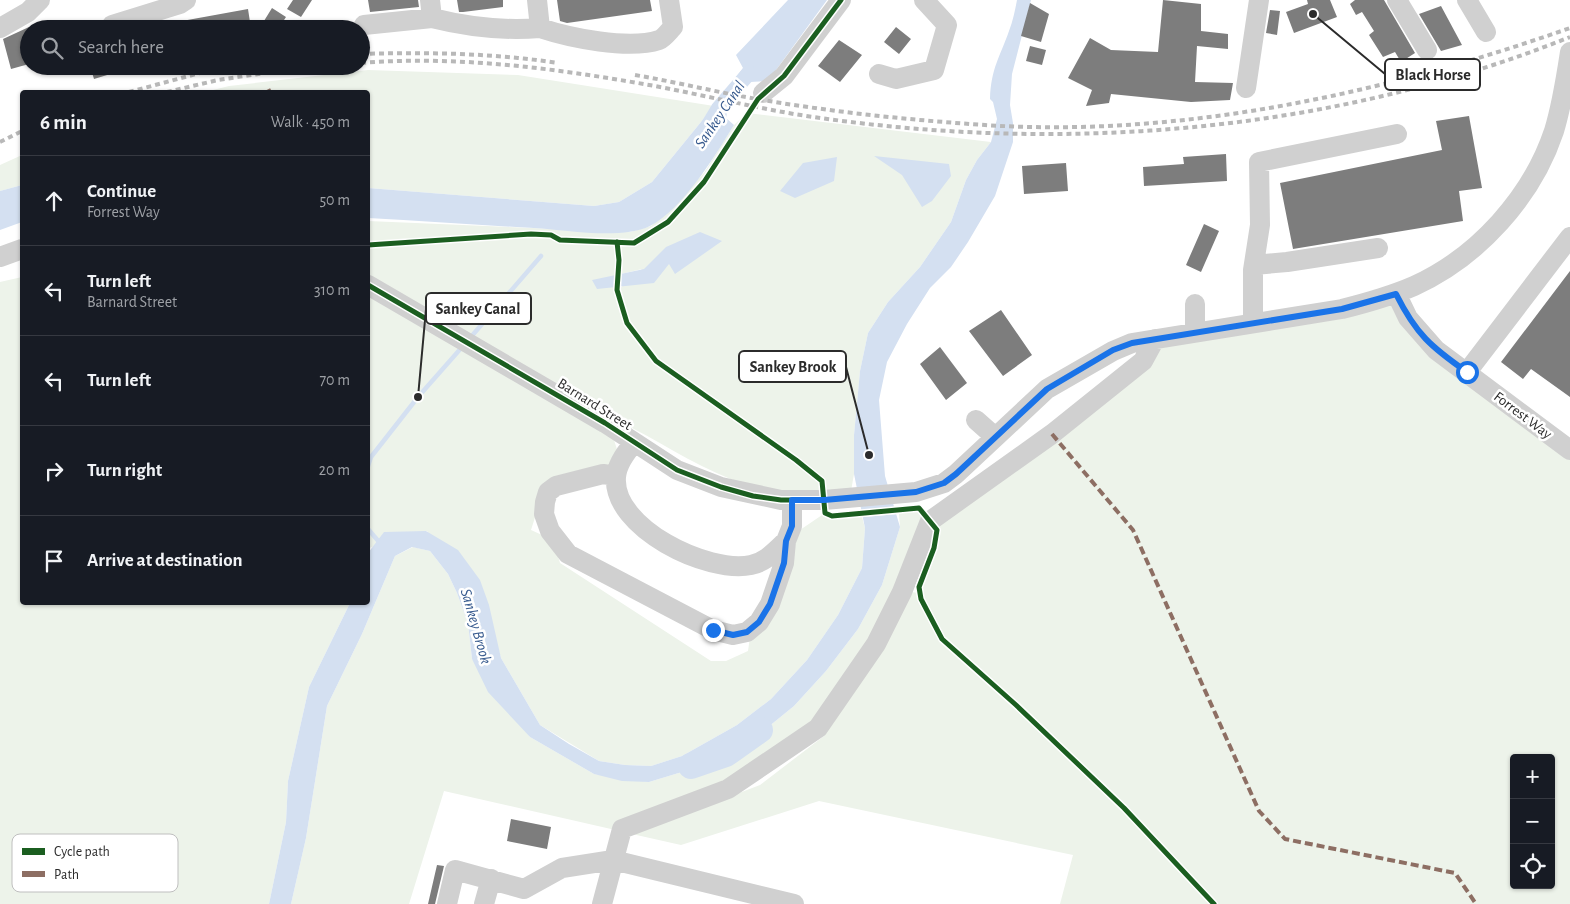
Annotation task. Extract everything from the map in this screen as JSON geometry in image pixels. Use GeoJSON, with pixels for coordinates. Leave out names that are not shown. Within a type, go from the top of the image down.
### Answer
{"type":"FeatureCollection","features":[{"type":"Feature","properties":{"kind":"street"},"geometry":{"type":"LineString","coordinates":[[0,28],[28,12],[40,0]]}},
{"type":"Feature","properties":{"kind":"street"},"geometry":{"type":"LineString","coordinates":[[128,20],[180,4],[186,0]]}},
{"type":"Feature","properties":{"kind":"street"},"geometry":{"type":"LineString","coordinates":[[537,0],[540,28]]}},
{"type":"Feature","properties":{"kind":"street"},"geometry":{"type":"LineString","coordinates":[[370,24],[431,9],[493,30],[540,28],[563,35],[633,42],[660,39],[673,27],[669,0]]}},
{"type":"Feature","properties":{"kind":"street"},"geometry":{"type":"LineString","coordinates":[[763,93],[784,76],[841,0]]}},
{"type":"Feature","properties":{"kind":"street"},"geometry":{"type":"LineString","coordinates":[[879,74],[896,79],[934,70],[947,25],[924,0]]}},
{"type":"Feature","properties":{"kind":"street"},"geometry":{"type":"LineString","coordinates":[[1246,88],[1259,0]]}},
{"type":"Feature","properties":{"kind":"street"},"geometry":{"type":"LineString","coordinates":[[1467,0],[1486,32]]}},
{"type":"Feature","properties":{"kind":"street"},"geometry":{"type":"LineString","coordinates":[[1402,2],[1427,50]]}},
{"type":"Feature","properties":{"kind":"street","name":"Barnard Street"},"geometry":{"type":"LineString","coordinates":[[370,286],[605,423],[677,470],[721,487],[753,496],[792,500],[916,492],[944,483],[1047,389],[1066,376],[1113,350],[1132,343],[1342,309],[1396,294],[1434,275],[1479,243],[1501,221],[1520,197],[1544,155],[1553,133],[1559,114],[1569,60]]}},
{"type":"Feature","properties":{"kind":"street"},"geometry":{"type":"LineString","coordinates":[[1253,322],[1254,265],[1260,225],[1259,162],[1397,134]]}},
{"type":"Feature","properties":{"kind":"street"},"geometry":{"type":"LineString","coordinates":[[1467,372],[1570,237]]}},
{"type":"Feature","properties":{"kind":"street"},"geometry":{"type":"LineString","coordinates":[[1254,265],[1287,262],[1378,248]]}},
{"type":"Feature","properties":{"kind":"street"},"geometry":{"type":"LineString","coordinates":[[0,256],[20,250]]}},
{"type":"Feature","properties":{"kind":"street","name":"Forrest Way"},"geometry":{"type":"LineString","coordinates":[[1396,294],[1408,318],[1425,340],[1570,450]]}},
{"type":"Feature","properties":{"kind":"street"},"geometry":{"type":"LineString","coordinates":[[1195,304],[1195,332]]}},
{"type":"Feature","properties":{"kind":"street"},"geometry":{"type":"LineString","coordinates":[[602,904],[622,829],[728,789],[818,728],[876,644],[902,592],[930,521],[1052,434],[1143,361],[1155,339]]}},
{"type":"Feature","properties":{"kind":"street"},"geometry":{"type":"LineString","coordinates":[[976,420],[994,436]]}},
{"type":"Feature","properties":{"kind":"street"},"geometry":{"type":"LineString","coordinates":[[634,443],[621,462],[616,476],[622,499],[633,517],[648,533],[676,549],[714,564],[734,567],[752,565],[767,559],[786,541]]}},
{"type":"Feature","properties":{"kind":"street"},"geometry":{"type":"LineString","coordinates":[[616,476],[603,474],[556,486],[548,492],[544,514],[550,531],[568,554],[713,630],[733,635],[747,632],[759,622],[770,604],[784,563],[786,541],[792,526],[792,500]]}},
{"type":"Feature","properties":{"kind":"street"},"geometry":{"type":"LineString","coordinates":[[447,904],[455,870],[491,879],[522,896],[562,868],[613,860],[794,904]]}},
{"type":"Feature","properties":{"kind":"street"},"geometry":{"type":"LineString","coordinates":[[484,904],[491,879]]}},
{"type":"Feature","properties":{"kind":"shaded area"},"geometry":{"type":"Polygon","coordinates":[[[370,70],[518,75],[714,106],[652,182],[619,202],[594,206],[370,188],[370,90],[213,90],[229,86],[325,75],[370,75],[370,70]]]}},
{"type":"Feature","properties":{"kind":"shaded area"},"geometry":{"type":"Polygon","coordinates":[[[747,113],[991,142],[977,160],[966,180],[951,222],[920,267],[888,302],[868,333],[860,371],[854,435],[854,474],[851,491],[785,491],[745,484],[716,473],[632,428],[614,440],[621,462],[544,489],[531,530],[553,540],[560,563],[711,661],[726,661],[748,651],[750,637],[800,530],[825,513],[832,516],[862,517],[865,528],[862,568],[838,615],[807,660],[771,699],[737,725],[682,756],[651,766],[599,761],[540,725],[501,658],[494,634],[427,531],[370,548],[370,221],[630,232],[651,226],[704,173],[734,125],[747,113]],[[642,269],[621,274],[618,290],[642,269]]]}},
{"type":"Feature","properties":{"kind":"shaded area"},"geometry":{"type":"Polygon","coordinates":[[[20,156],[20,186],[0,191],[0,165],[20,156]]]}},
{"type":"Feature","properties":{"kind":"shaded area"},"geometry":{"type":"Polygon","coordinates":[[[20,277],[20,605],[349,605],[309,687],[288,781],[286,822],[269,904],[0,904],[0,282],[20,277]]]}},
{"type":"Feature","properties":{"kind":"shaded area"},"geometry":{"type":"Polygon","coordinates":[[[1396,293],[1408,318],[1570,449],[1570,904],[1060,904],[1073,855],[819,801],[681,845],[632,834],[760,785],[824,736],[910,592],[920,593],[922,576],[934,548],[937,530],[933,525],[1155,339],[1396,293]]]}},
{"type":"Feature","properties":{"kind":"shaded area"},"geometry":{"type":"Polygon","coordinates":[[[919,508],[930,521],[902,593],[818,728],[728,789],[622,829],[611,829],[444,791],[409,904],[291,904],[306,838],[327,706],[362,634],[395,556],[413,547],[430,551],[448,574],[468,623],[472,659],[530,737],[594,774],[649,782],[705,765],[757,736],[794,706],[826,671],[858,629],[882,585],[900,527],[899,514],[919,508]]]}},
{"type":"Feature","properties":{"kind":"water"},"geometry":{"type":"Polygon","coordinates":[[[788,0],[827,0],[768,81],[750,82],[744,90],[729,86],[743,68],[736,55],[788,0]]]}},
{"type":"Feature","properties":{"kind":"water","name":"Sankey Brook"},"geometry":{"type":"Polygon","coordinates":[[[1017,0],[1031,0],[1012,74],[1010,105],[1013,123],[1013,142],[995,196],[951,267],[930,288],[907,324],[887,362],[879,400],[885,476],[900,527],[882,585],[858,629],[826,671],[794,706],[757,736],[705,765],[649,782],[622,781],[594,774],[530,737],[488,692],[472,659],[468,623],[448,574],[430,551],[412,547],[395,556],[362,634],[327,706],[306,838],[291,904],[269,904],[286,822],[288,781],[309,687],[349,605],[370,605],[370,550],[384,532],[426,531],[458,550],[480,580],[489,605],[501,658],[540,725],[599,761],[651,766],[682,756],[737,725],[771,699],[807,660],[838,615],[862,568],[865,528],[854,474],[854,435],[860,371],[868,333],[888,302],[920,267],[951,222],[966,180],[977,160],[991,142],[997,119],[993,102],[990,99],[992,79],[996,63],[1012,23],[1017,0]]]}},
{"type":"Feature","properties":{"kind":"water"},"geometry":{"type":"Polygon","coordinates":[[[714,106],[728,108],[726,118],[734,125],[697,181],[686,195],[662,218],[650,226],[638,230],[593,233],[370,218],[370,188],[594,206],[619,202],[652,182],[714,106]]]}},
{"type":"Feature","properties":{"kind":"water"},"geometry":{"type":"Polygon","coordinates":[[[874,156],[949,164],[951,176],[932,201],[922,207],[902,175],[874,156]]]}},
{"type":"Feature","properties":{"kind":"water"},"geometry":{"type":"Polygon","coordinates":[[[837,157],[834,181],[795,198],[780,191],[803,163],[837,157]]]}},
{"type":"Feature","properties":{"kind":"water"},"geometry":{"type":"Polygon","coordinates":[[[20,186],[20,223],[0,230],[0,191],[20,186]]]}},
{"type":"Feature","properties":{"kind":"water"},"geometry":{"type":"Polygon","coordinates":[[[700,232],[722,241],[675,274],[669,264],[654,283],[597,289],[592,280],[644,269],[666,247],[700,232]]]}},
{"type":"Feature","properties":{"kind":"pier"},"geometry":{"type":"Polygon","coordinates":[[[898,508],[899,514],[862,517],[859,511],[898,508]]]}},
{"type":"Feature","properties":{"kind":"building"},"geometry":{"type":"Polygon","coordinates":[[[293,0],[312,0],[301,17],[287,9],[293,0]]]}},
{"type":"Feature","properties":{"kind":"building"},"geometry":{"type":"Polygon","coordinates":[[[368,0],[418,0],[419,7],[370,12],[368,0]]]}},
{"type":"Feature","properties":{"kind":"building"},"geometry":{"type":"Polygon","coordinates":[[[457,0],[503,0],[503,7],[459,12],[457,0]]]}},
{"type":"Feature","properties":{"kind":"building"},"geometry":{"type":"Polygon","coordinates":[[[557,0],[650,0],[652,11],[567,23],[560,21],[557,0]]]}},
{"type":"Feature","properties":{"kind":"building"},"geometry":{"type":"Polygon","coordinates":[[[1163,0],[1201,4],[1201,31],[1228,34],[1228,49],[1197,46],[1195,82],[1233,83],[1230,100],[1191,102],[1111,94],[1109,103],[1086,106],[1092,90],[1068,78],[1090,38],[1111,50],[1158,52],[1163,0]]]}},
{"type":"Feature","properties":{"kind":"building"},"geometry":{"type":"Polygon","coordinates":[[[1307,0],[1330,0],[1337,17],[1294,33],[1286,12],[1308,4],[1307,0]]]}},
{"type":"Feature","properties":{"kind":"building"},"geometry":{"type":"Polygon","coordinates":[[[1355,0],[1384,0],[1415,53],[1401,62],[1395,52],[1383,57],[1369,35],[1374,31],[1362,12],[1356,15],[1350,4],[1355,0]]]}},
{"type":"Feature","properties":{"kind":"building"},"geometry":{"type":"Polygon","coordinates":[[[1030,3],[1049,14],[1041,42],[1021,36],[1030,3]]]}},
{"type":"Feature","properties":{"kind":"building"},"geometry":{"type":"Polygon","coordinates":[[[1441,6],[1462,45],[1441,51],[1419,14],[1441,6]]]}},
{"type":"Feature","properties":{"kind":"building"},"geometry":{"type":"Polygon","coordinates":[[[272,8],[286,17],[284,20],[265,20],[272,8]]]}},
{"type":"Feature","properties":{"kind":"building"},"geometry":{"type":"Polygon","coordinates":[[[248,9],[250,20],[188,20],[248,9]]]}},
{"type":"Feature","properties":{"kind":"building"},"geometry":{"type":"Polygon","coordinates":[[[1270,10],[1280,11],[1277,35],[1266,33],[1270,10]]]}},
{"type":"Feature","properties":{"kind":"building"},"geometry":{"type":"Polygon","coordinates":[[[896,27],[911,39],[899,54],[884,42],[896,27]]]}},
{"type":"Feature","properties":{"kind":"building"},"geometry":{"type":"Polygon","coordinates":[[[20,31],[20,66],[11,69],[3,39],[20,31]]]}},
{"type":"Feature","properties":{"kind":"building"},"geometry":{"type":"Polygon","coordinates":[[[839,40],[862,55],[840,82],[818,66],[839,40]]]}},
{"type":"Feature","properties":{"kind":"building"},"geometry":{"type":"Polygon","coordinates":[[[1030,46],[1046,50],[1042,65],[1026,61],[1030,46]]]}},
{"type":"Feature","properties":{"kind":"building"},"geometry":{"type":"Polygon","coordinates":[[[93,75],[107,75],[94,79],[93,75]]]}},
{"type":"Feature","properties":{"kind":"building"},"geometry":{"type":"Polygon","coordinates":[[[1469,116],[1482,188],[1459,191],[1463,221],[1293,249],[1280,183],[1442,150],[1436,121],[1469,116]]]}},
{"type":"Feature","properties":{"kind":"building"},"geometry":{"type":"Polygon","coordinates":[[[1226,154],[1227,181],[1144,186],[1143,167],[1184,164],[1183,157],[1226,154]]]}},
{"type":"Feature","properties":{"kind":"building"},"geometry":{"type":"Polygon","coordinates":[[[1066,163],[1068,191],[1024,194],[1022,166],[1066,163]]]}},
{"type":"Feature","properties":{"kind":"building"},"geometry":{"type":"Polygon","coordinates":[[[1204,224],[1219,231],[1201,272],[1186,265],[1204,224]]]}},
{"type":"Feature","properties":{"kind":"building"},"geometry":{"type":"Polygon","coordinates":[[[1570,271],[1570,397],[1531,369],[1523,379],[1501,362],[1570,271]]]}},
{"type":"Feature","properties":{"kind":"building"},"geometry":{"type":"Polygon","coordinates":[[[1001,310],[1032,355],[1003,376],[969,331],[1001,310]]]}},
{"type":"Feature","properties":{"kind":"building"},"geometry":{"type":"Polygon","coordinates":[[[940,347],[967,383],[946,400],[920,364],[940,347]]]}},
{"type":"Feature","properties":{"kind":"building"},"geometry":{"type":"Polygon","coordinates":[[[511,819],[551,827],[547,849],[507,841],[511,819]]]}},
{"type":"Feature","properties":{"kind":"building"},"geometry":{"type":"Polygon","coordinates":[[[437,865],[444,866],[435,904],[428,904],[437,865]]]}},
{"type":"Feature","properties":{"kind":"waterway","name":"Sankey Canal"},"geometry":{"type":"LineString","coordinates":[[709,124],[718,109],[749,73]]}},
{"type":"Feature","properties":{"kind":"waterway","name":"Sankey Canal"},"geometry":{"type":"LineString","coordinates":[[470,338],[541,256]]}},
{"type":"Feature","properties":{"kind":"waterway","name":"Sankey Canal"},"geometry":{"type":"LineString","coordinates":[[370,460],[418,397],[463,346]]}},
{"type":"Feature","properties":{"kind":"waterway","name":"Sankey Canal"},"geometry":{"type":"LineString","coordinates":[[370,531],[380,543]]}},
{"type":"Feature","properties":{"kind":"waterway","name":"Sankey Brook"},"geometry":{"type":"LineString","coordinates":[[691,766],[726,754],[760,730]]}},
{"type":"Feature","properties":{"kind":"railway"},"geometry":{"type":"LineString","coordinates":[[635,75],[785,104],[899,118],[985,125],[1059,127],[1134,124],[1208,117],[1282,106],[1356,91],[1500,51],[1570,28]]}},
{"type":"Feature","properties":{"kind":"railway"},"geometry":{"type":"LineString","coordinates":[[370,63],[472,62],[546,69],[655,86],[794,114],[891,126],[990,133],[1089,133],[1187,128],[1285,115],[1382,96],[1477,70],[1570,37]]}},
{"type":"Feature","properties":{"kind":"railway"},"geometry":{"type":"LineString","coordinates":[[370,54],[460,54],[558,63]]}},
{"type":"Feature","properties":{"kind":"railway"},"geometry":{"type":"LineString","coordinates":[[136,90],[193,75]]}},
{"type":"Feature","properties":{"kind":"railway"},"geometry":{"type":"LineString","coordinates":[[176,90],[218,80],[252,75]]}},
{"type":"Feature","properties":{"kind":"railway"},"geometry":{"type":"LineString","coordinates":[[0,142],[20,132]]}},
{"type":"Feature","properties":{"kind":"marked path"},"geometry":{"type":"LineString","coordinates":[[1052,434],[1133,530],[1259,811],[1285,839],[1455,873],[1476,904]]}},
{"type":"Feature","properties":{"kind":"cycle path"},"geometry":{"type":"LineString","coordinates":[[370,245],[531,234],[551,235],[560,240],[634,243],[668,222],[704,182],[758,99],[784,76],[841,0]]}},
{"type":"Feature","properties":{"kind":"cycle path"},"geometry":{"type":"LineString","coordinates":[[617,242],[619,260],[617,290],[627,323],[656,361],[796,460],[822,481],[825,513],[832,516],[919,508],[937,530],[934,548],[919,587],[921,599],[942,639],[1016,705],[1124,808],[1214,904]]}},
{"type":"Feature","properties":{"kind":"cycle path"},"geometry":{"type":"LineString","coordinates":[[370,286],[605,423],[677,470],[721,487],[753,496],[781,500],[824,500]]}},
{"type":"Feature","properties":{"kind":"place","name":"Black Horse"},"geometry":{"type":"Point","coordinates":[1313,14]}},
{"type":"Feature","properties":{"kind":"place","name":"Sankey Canal"},"geometry":{"type":"Point","coordinates":[418,397]}},
{"type":"Feature","properties":{"kind":"place","name":"Sankey Brook"},"geometry":{"type":"Point","coordinates":[869,455]}},
{"type":"Feature","properties":{"kind":"route"},"geometry":{"type":"LineString","coordinates":[[713,630],[733,635],[747,632],[759,622],[770,604],[784,563],[786,541],[792,526],[792,500],[824,500],[916,492],[944,483],[1047,389],[1066,376],[1113,350],[1132,343],[1342,309],[1396,294],[1408,318],[1425,340],[1467,372]]}}]}
